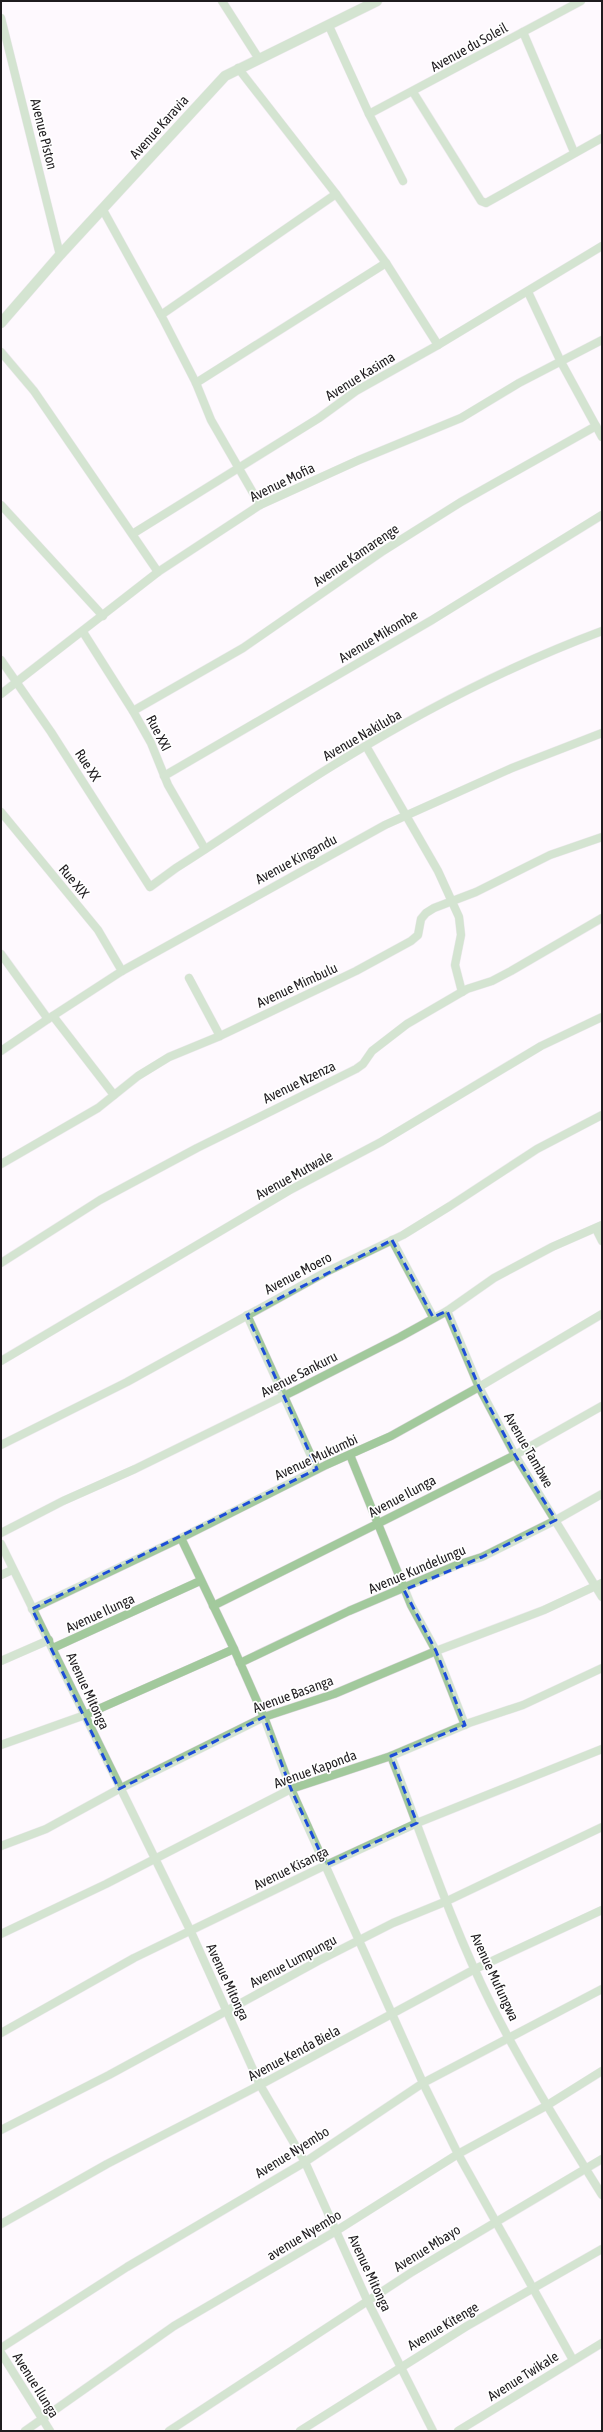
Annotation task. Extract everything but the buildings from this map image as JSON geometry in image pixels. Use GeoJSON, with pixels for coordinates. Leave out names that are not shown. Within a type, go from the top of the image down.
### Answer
{"type":"FeatureCollection","features":[{"type":"Feature","properties":{"kind":"street"},"geometry":{"type":"LineString","coordinates":[[222,1],[259,59]]}},
{"type":"Feature","properties":{"kind":"street","name":"Avenue Karavia"},"geometry":{"type":"LineString","coordinates":[[1,323],[60,255],[225,76],[238,68],[329,26],[377,1]]}},
{"type":"Feature","properties":{"kind":"street","name":"Avenue du Soleil"},"geometry":{"type":"LineString","coordinates":[[369,114],[413,92],[581,1]]}},
{"type":"Feature","properties":{"kind":"street","name":"Avenue Piston"},"geometry":{"type":"LineString","coordinates":[[1,18],[60,255]]}},
{"type":"Feature","properties":{"kind":"street"},"geometry":{"type":"LineString","coordinates":[[329,26],[369,114],[403,181]]}},
{"type":"Feature","properties":{"kind":"street"},"geometry":{"type":"LineString","coordinates":[[523,32],[574,152]]}},
{"type":"Feature","properties":{"kind":"street"},"geometry":{"type":"LineString","coordinates":[[238,68],[336,194],[386,263],[438,345]]}},
{"type":"Feature","properties":{"kind":"street"},"geometry":{"type":"LineString","coordinates":[[413,92],[481,202],[488,202],[574,152],[602,138]]}},
{"type":"Feature","properties":{"kind":"street"},"geometry":{"type":"LineString","coordinates":[[161,315],[336,194]]}},
{"type":"Feature","properties":{"kind":"street"},"geometry":{"type":"LineString","coordinates":[[103,210],[161,315],[196,383],[211,420],[239,466],[260,505]]}},
{"type":"Feature","properties":{"kind":"street","name":"Avenue Kasima"},"geometry":{"type":"LineString","coordinates":[[134,534],[239,466],[319,418],[356,391],[528,292],[602,246]]}},
{"type":"Feature","properties":{"kind":"street"},"geometry":{"type":"LineString","coordinates":[[196,383],[386,263]]}},
{"type":"Feature","properties":{"kind":"street"},"geometry":{"type":"LineString","coordinates":[[528,292],[561,362],[600,431]]}},
{"type":"Feature","properties":{"kind":"street","name":"Avenue Mofia"},"geometry":{"type":"LineString","coordinates":[[1,694],[83,632],[158,572],[260,505],[359,460],[461,418],[519,383],[602,340]]}},
{"type":"Feature","properties":{"kind":"street"},"geometry":{"type":"LineString","coordinates":[[1,352],[34,391],[134,534],[158,572]]}},
{"type":"Feature","properties":{"kind":"street","name":"Avenue Kamarenge"},"geometry":{"type":"LineString","coordinates":[[133,711],[243,648],[383,551],[455,506],[600,431]]}},
{"type":"Feature","properties":{"kind":"street"},"geometry":{"type":"LineString","coordinates":[[1,505],[103,616]]}},
{"type":"Feature","properties":{"kind":"street","name":"Avenue Mikombe"},"geometry":{"type":"LineString","coordinates":[[164,776],[432,620],[602,515]]}},
{"type":"Feature","properties":{"kind":"street","name":"Avenue Nakiluba"},"geometry":{"type":"LineString","coordinates":[[149,887],[366,746],[471,688],[544,653],[602,631]]}},
{"type":"Feature","properties":{"kind":"street","name":"Rue XXI"},"geometry":{"type":"LineString","coordinates":[[83,632],[133,711],[151,743],[164,776],[206,849]]}},
{"type":"Feature","properties":{"kind":"street","name":"Rue XX"},"geometry":{"type":"LineString","coordinates":[[1,660],[51,732],[149,887]]}},
{"type":"Feature","properties":{"kind":"street","name":"Avenue Kingandu"},"geometry":{"type":"LineString","coordinates":[[1,1051],[122,971],[385,825],[512,768],[602,733]]}},
{"type":"Feature","properties":{"kind":"street"},"geometry":{"type":"LineString","coordinates":[[366,746],[407,816],[452,901],[461,929],[455,965],[462,992]]}},
{"type":"Feature","properties":{"kind":"street","name":"Rue XIX"},"geometry":{"type":"LineString","coordinates":[[1,812],[98,930],[122,971]]}},
{"type":"Feature","properties":{"kind":"street","name":"Avenue Mimbulu"},"geometry":{"type":"LineString","coordinates":[[1,1164],[66,1127],[114,1095],[138,1076],[169,1057],[220,1036],[356,971],[411,941],[418,936],[421,919],[426,913],[476,892],[550,855],[602,837]]}},
{"type":"Feature","properties":{"kind":"street","name":"Avenue Nzenza"},"geometry":{"type":"LineString","coordinates":[[1,1263],[100,1200],[196,1148],[356,1069],[363,1064],[372,1051],[406,1024],[462,992],[511,971],[602,918]]}},
{"type":"Feature","properties":{"kind":"street"},"geometry":{"type":"LineString","coordinates":[[1,954],[28,990],[114,1095]]}},
{"type":"Feature","properties":{"kind":"street"},"geometry":{"type":"LineString","coordinates":[[189,978],[220,1036]]}},
{"type":"Feature","properties":{"kind":"street","name":"Avenue Mutwale"},"geometry":{"type":"LineString","coordinates":[[1,1361],[290,1190],[387,1139],[541,1046],[602,1017]]}},
{"type":"Feature","properties":{"kind":"street","name":"Avenue Moero"},"geometry":{"type":"LineString","coordinates":[[1,1445],[127,1382],[326,1272],[392,1240],[450,1206],[537,1149],[602,1115]]}},
{"type":"Feature","properties":{"kind":"street"},"geometry":{"type":"LineString","coordinates":[[599,1227],[602,1241]]}},
{"type":"Feature","properties":{"kind":"street","name":"Avenue Sankuru"},"geometry":{"type":"LineString","coordinates":[[1,1533],[63,1501],[135,1469],[284,1396],[400,1337],[447,1310],[474,1290],[501,1274],[552,1246],[599,1227]]}},
{"type":"Feature","properties":{"kind":"street"},"geometry":{"type":"LineString","coordinates":[[392,1240],[433,1317]]}},
{"type":"Feature","properties":{"kind":"street","name":"Avenue Tambwe"},"geometry":{"type":"LineString","coordinates":[[447,1310],[479,1387],[515,1455],[599,1584],[602,1597]]}},
{"type":"Feature","properties":{"kind":"street","name":"Avenue Mukumbi"},"geometry":{"type":"LineString","coordinates":[[32,1608],[181,1538],[317,1469],[391,1436],[479,1387],[602,1314]]}},
{"type":"Feature","properties":{"kind":"street"},"geometry":{"type":"LineString","coordinates":[[247,1315],[317,1469]]}},
{"type":"Feature","properties":{"kind":"street","name":"Avenue Ilunga"},"geometry":{"type":"LineString","coordinates":[[213,1606],[515,1455],[602,1406]]}},
{"type":"Feature","properties":{"kind":"street"},"geometry":{"type":"LineString","coordinates":[[350,1455],[404,1590],[436,1651],[465,1725]]}},
{"type":"Feature","properties":{"kind":"street","name":"Avenue Kundelungu"},"geometry":{"type":"LineString","coordinates":[[240,1663],[349,1611],[404,1590],[457,1565],[482,1557],[556,1520],[602,1494]]}},
{"type":"Feature","properties":{"kind":"street"},"geometry":{"type":"LineString","coordinates":[[181,1538],[200,1581],[234,1649],[264,1717],[291,1789],[326,1865],[391,2016],[423,2084],[458,2154],[497,2221],[573,2360]]}},
{"type":"Feature","properties":{"kind":"street","name":"Avenue Mitonga"},"geometry":{"type":"LineString","coordinates":[[1,1544],[12,1570],[53,1648],[119,1789],[191,1932],[228,2011],[260,2085],[304,2162],[368,2302],[433,2431]]}},
{"type":"Feature","properties":{"kind":"street"},"geometry":{"type":"LineString","coordinates":[[1,1575],[12,1570]]}},
{"type":"Feature","properties":{"kind":"street","name":"Avenue Ilunga"},"geometry":{"type":"LineString","coordinates":[[53,1648],[200,1581]]}},
{"type":"Feature","properties":{"kind":"street","name":"Avenue Basanga"},"geometry":{"type":"LineString","coordinates":[[1,1846],[46,1828],[119,1789],[264,1717],[334,1694],[436,1651],[544,1610],[599,1584]]}},
{"type":"Feature","properties":{"kind":"street"},"geometry":{"type":"LineString","coordinates":[[1,1661],[49,1640]]}},
{"type":"Feature","properties":{"kind":"street"},"geometry":{"type":"LineString","coordinates":[[1,1745],[85,1715],[234,1649]]}},
{"type":"Feature","properties":{"kind":"street","name":"Avenue Kaponda"},"geometry":{"type":"LineString","coordinates":[[1,1934],[291,1789],[391,1756],[465,1725],[523,1705],[602,1668]]}},
{"type":"Feature","properties":{"kind":"street","name":"Avenue Kisanga"},"geometry":{"type":"LineString","coordinates":[[1,2033],[134,1958],[191,1932],[326,1865],[417,1823],[516,1785],[602,1749]]}},
{"type":"Feature","properties":{"kind":"street","name":"Avenue Mufungwa"},"geometry":{"type":"LineString","coordinates":[[391,1756],[447,1901],[476,1969],[509,2037],[546,2106],[602,2195]]}},
{"type":"Feature","properties":{"kind":"street","name":"Avenue Lumpungu"},"geometry":{"type":"LineString","coordinates":[[1,2130],[109,2075],[318,1961],[359,1942],[393,1923],[447,1901],[514,1867],[602,1827]]}},
{"type":"Feature","properties":{"kind":"street","name":"Avenue Kenda Biela"},"geometry":{"type":"LineString","coordinates":[[1,2224],[107,2164],[391,2016],[476,1969],[602,1910]]}},
{"type":"Feature","properties":{"kind":"street","name":"Avenue Nyembo"},"geometry":{"type":"LineString","coordinates":[[1,2348],[134,2263],[304,2162],[423,2084],[602,1989]]}},
{"type":"Feature","properties":{"kind":"street","name":"avenue Nyembo"},"geometry":{"type":"LineString","coordinates":[[25,2431],[174,2326],[336,2231],[458,2154],[546,2106],[602,2071]]}},
{"type":"Feature","properties":{"kind":"street","name":"Avenue Mbayo"},"geometry":{"type":"LineString","coordinates":[[169,2431],[412,2272],[602,2159]]}},
{"type":"Feature","properties":{"kind":"street","name":"Avenue Kitenge"},"geometry":{"type":"LineString","coordinates":[[300,2431],[332,2412],[401,2366],[602,2249]]}},
{"type":"Feature","properties":{"kind":"street","name":"Avenue Twikale"},"geometry":{"type":"LineString","coordinates":[[458,2431],[602,2343]]}},
{"type":"Feature","properties":{"kind":"street","name":"Avenue Ilunga"},"geometry":{"type":"LineString","coordinates":[[1,2353],[50,2431]]}},
{"type":"Feature","properties":{"kind":"highlighted area"},"geometry":{"type":"Polygon","coordinates":[[[392,1240],[433,1317],[447,1311],[479,1387],[515,1455],[556,1520],[482,1557],[404,1590],[436,1651],[465,1725],[391,1756],[417,1823],[326,1865],[291,1789],[264,1717],[119,1789],[32,1609],[317,1469],[247,1315],[392,1240]]]}}]}
